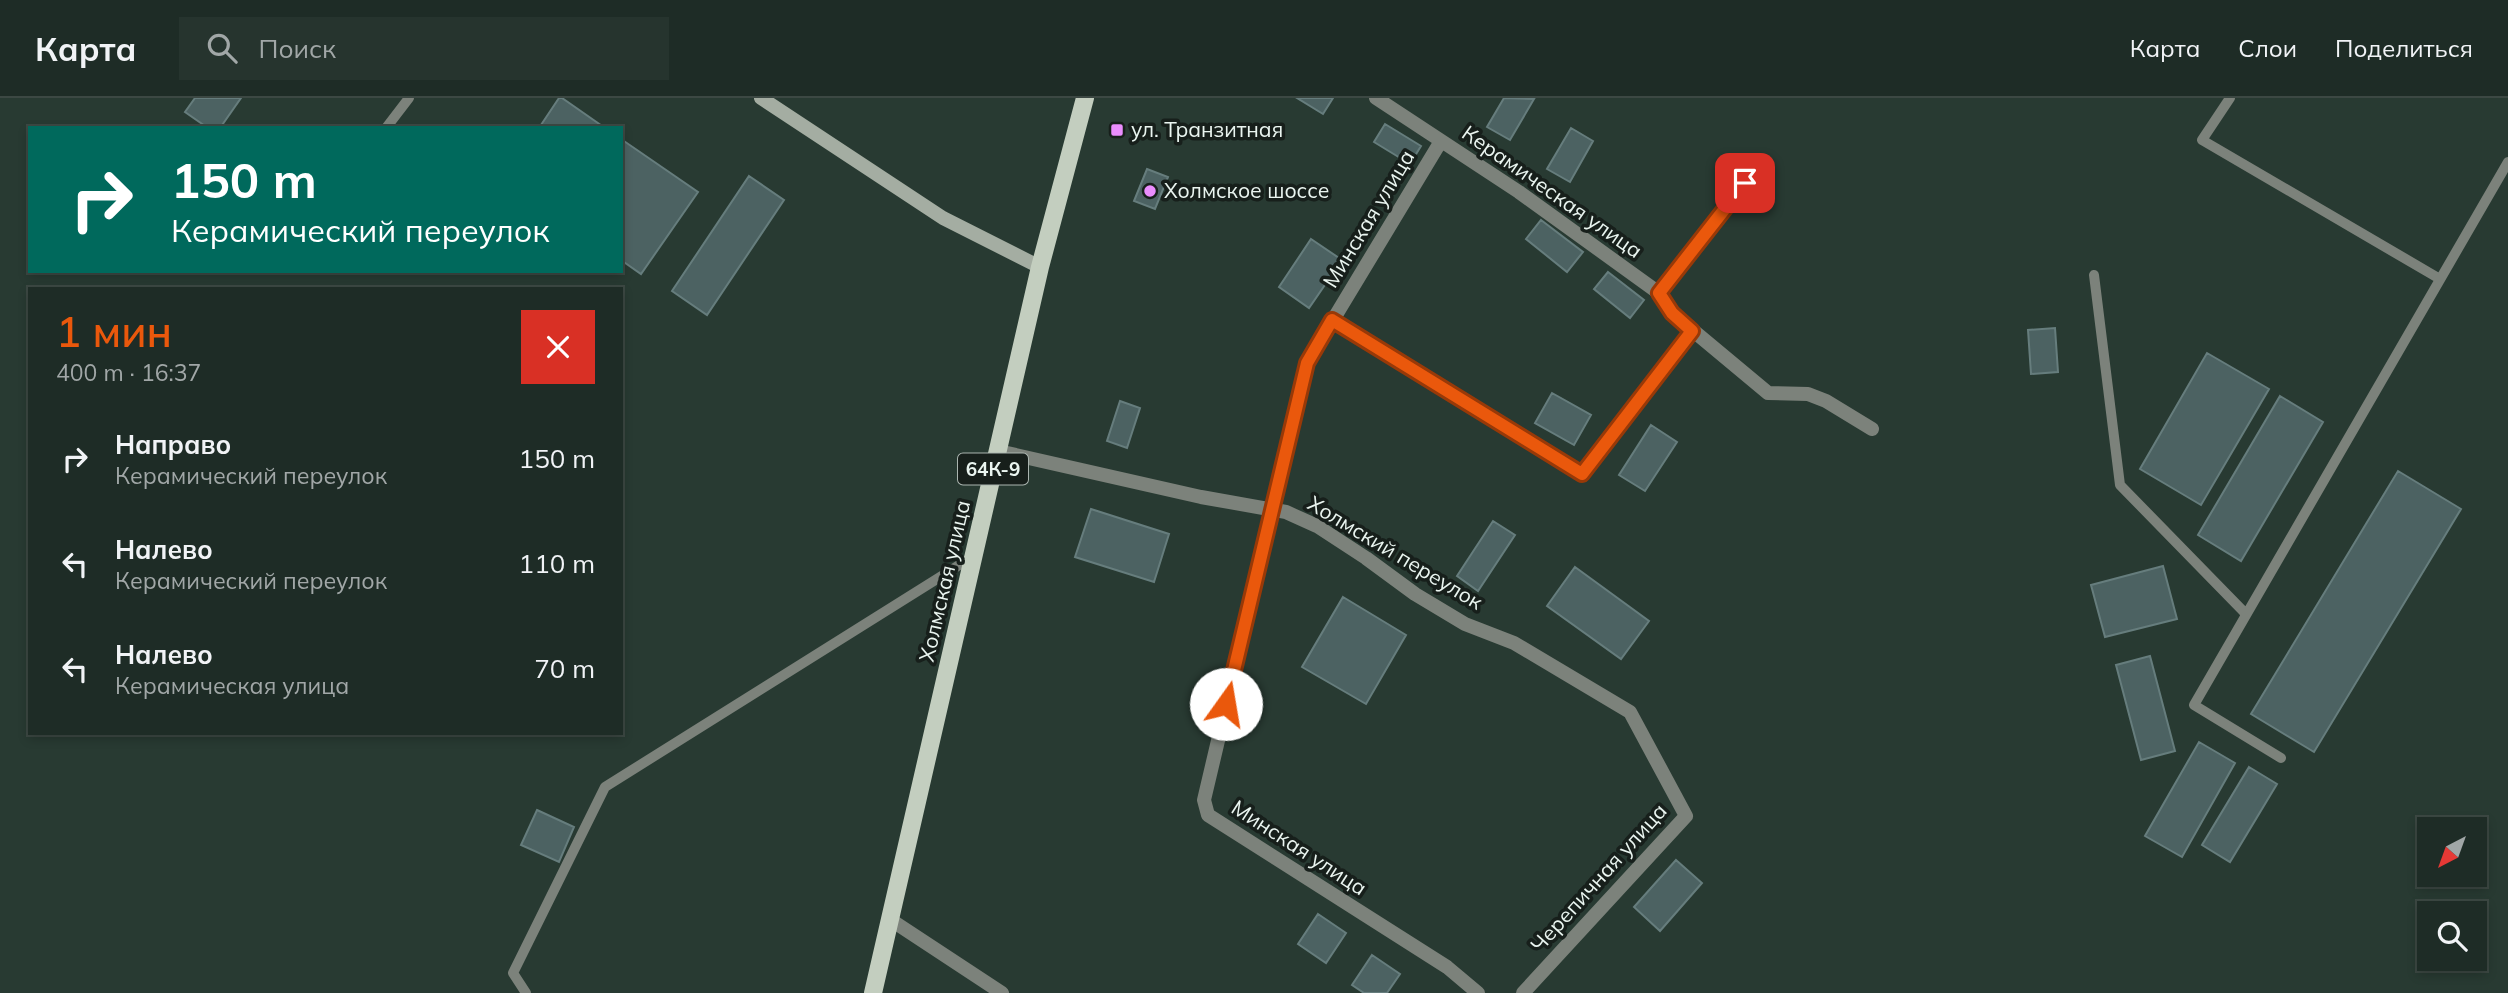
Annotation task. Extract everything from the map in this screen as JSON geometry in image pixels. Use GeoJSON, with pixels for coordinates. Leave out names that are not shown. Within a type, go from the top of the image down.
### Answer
{"type":"FeatureCollection","features":[{"type":"Feature","properties":{"kind":"main road"},"geometry":{"type":"LineString","coordinates":[[761,98],[943,218],[1040,267]]}},
{"type":"Feature","properties":{"kind":"main road","name":"Холмская улица"},"geometry":{"type":"LineString","coordinates":[[873,993],[1040,267],[1085,98]]}},
{"type":"Feature","properties":{"kind":"street","name":"Керамическая улица"},"geometry":{"type":"LineString","coordinates":[[1376,98],[1519,192],[1659,293],[1672,313],[1768,393],[1808,394],[1826,401],[1872,429]]}},
{"type":"Feature","properties":{"kind":"street","name":"Минская улица"},"geometry":{"type":"LineString","coordinates":[[1441,141],[1307,363],[1204,800],[1208,815],[1447,967],[1478,993]]}},
{"type":"Feature","properties":{"kind":"street"},"geometry":{"type":"LineString","coordinates":[[1332,320],[1582,474],[1692,331]]}},
{"type":"Feature","properties":{"kind":"street","name":"Холмский переулок"},"geometry":{"type":"LineString","coordinates":[[998,450],[1201,497],[1286,512],[1317,526],[1415,594],[1465,624],[1514,643],[1630,712]]}},
{"type":"Feature","properties":{"kind":"street","name":"Черепичная улица"},"geometry":{"type":"LineString","coordinates":[[1523,993],[1686,816],[1630,712]]}},
{"type":"Feature","properties":{"kind":"street"},"geometry":{"type":"LineString","coordinates":[[891,920],[1002,993]]}},
{"type":"Feature","properties":{"kind":"lane"},"geometry":{"type":"LineString","coordinates":[[388,126],[409,98]]}},
{"type":"Feature","properties":{"kind":"lane"},"geometry":{"type":"LineString","coordinates":[[2230,98],[2202,140],[2440,279]]}},
{"type":"Feature","properties":{"kind":"lane"},"geometry":{"type":"LineString","coordinates":[[2281,758],[2194,705],[2508,162]]}},
{"type":"Feature","properties":{"kind":"lane"},"geometry":{"type":"LineString","coordinates":[[1659,293],[1745,183]]}},
{"type":"Feature","properties":{"kind":"lane"},"geometry":{"type":"LineString","coordinates":[[2094,275],[2120,485],[2246,614]]}},
{"type":"Feature","properties":{"kind":"lane"},"geometry":{"type":"LineString","coordinates":[[526,993],[513,973],[605,787],[974,557]]}},
{"type":"Feature","properties":{"kind":"building"},"geometry":{"type":"Polygon","coordinates":[[[195,98],[241,98],[221,126],[205,126],[185,112],[195,98]]]}},
{"type":"Feature","properties":{"kind":"building"},"geometry":{"type":"Polygon","coordinates":[[[559,98],[562,98],[602,126],[540,126],[559,98]]]}},
{"type":"Feature","properties":{"kind":"building"},"geometry":{"type":"Polygon","coordinates":[[[1297,98],[1333,98],[1323,114],[1297,98]]]}},
{"type":"Feature","properties":{"kind":"building"},"geometry":{"type":"Polygon","coordinates":[[[1504,98],[1534,99],[1510,140],[1487,127],[1504,98]]]}},
{"type":"Feature","properties":{"kind":"building"},"geometry":{"type":"Polygon","coordinates":[[[1385,124],[1421,146],[1410,164],[1374,142],[1385,124]]]}},
{"type":"Feature","properties":{"kind":"building"},"geometry":{"type":"Polygon","coordinates":[[[1571,128],[1593,141],[1570,182],[1547,169],[1571,128]]]}},
{"type":"Feature","properties":{"kind":"building"},"geometry":{"type":"Polygon","coordinates":[[[623,140],[698,192],[641,274],[623,261],[623,140]]]}},
{"type":"Feature","properties":{"kind":"building"},"geometry":{"type":"Polygon","coordinates":[[[1147,169],[1168,177],[1155,209],[1134,201],[1147,169]]]}},
{"type":"Feature","properties":{"kind":"building"},"geometry":{"type":"Polygon","coordinates":[[[749,176],[784,200],[707,315],[672,291],[749,176]]]}},
{"type":"Feature","properties":{"kind":"building"},"geometry":{"type":"Polygon","coordinates":[[[1541,220],[1583,252],[1567,272],[1526,239],[1541,220]]]}},
{"type":"Feature","properties":{"kind":"building"},"geometry":{"type":"Polygon","coordinates":[[[1311,239],[1342,260],[1309,308],[1279,287],[1311,239]]]}},
{"type":"Feature","properties":{"kind":"building"},"geometry":{"type":"Polygon","coordinates":[[[1608,272],[1644,300],[1630,318],[1594,289],[1608,272]]]}},
{"type":"Feature","properties":{"kind":"building"},"geometry":{"type":"Polygon","coordinates":[[[2055,328],[2058,372],[2031,374],[2028,330],[2055,328]]]}},
{"type":"Feature","properties":{"kind":"building"},"geometry":{"type":"Polygon","coordinates":[[[2207,353],[2269,389],[2201,505],[2140,469],[2207,353]]]}},
{"type":"Feature","properties":{"kind":"building"},"geometry":{"type":"Polygon","coordinates":[[[1552,393],[1591,415],[1574,445],[1535,423],[1552,393]]]}},
{"type":"Feature","properties":{"kind":"building"},"geometry":{"type":"Polygon","coordinates":[[[2280,396],[2323,422],[2241,561],[2198,535],[2280,396]]]}},
{"type":"Feature","properties":{"kind":"building"},"geometry":{"type":"Polygon","coordinates":[[[1120,401],[1140,408],[1127,448],[1107,441],[1120,401]]]}},
{"type":"Feature","properties":{"kind":"building"},"geometry":{"type":"Polygon","coordinates":[[[1651,425],[1677,442],[1645,491],[1619,475],[1651,425]]]}},
{"type":"Feature","properties":{"kind":"building"},"geometry":{"type":"Polygon","coordinates":[[[2398,471],[2461,509],[2314,752],[2251,714],[2398,471]]]}},
{"type":"Feature","properties":{"kind":"building"},"geometry":{"type":"Polygon","coordinates":[[[1091,509],[1169,534],[1154,582],[1075,557],[1091,509]]]}},
{"type":"Feature","properties":{"kind":"building"},"geometry":{"type":"Polygon","coordinates":[[[1493,521],[1515,535],[1478,591],[1457,576],[1493,521]]]}},
{"type":"Feature","properties":{"kind":"building"},"geometry":{"type":"Polygon","coordinates":[[[2163,566],[2177,619],[2105,637],[2091,585],[2163,566]]]}},
{"type":"Feature","properties":{"kind":"building"},"geometry":{"type":"Polygon","coordinates":[[[1575,567],[1649,621],[1621,659],[1547,606],[1575,567]]]}},
{"type":"Feature","properties":{"kind":"building"},"geometry":{"type":"Polygon","coordinates":[[[1343,597],[1406,635],[1366,704],[1302,667],[1343,597]]]}},
{"type":"Feature","properties":{"kind":"building"},"geometry":{"type":"Polygon","coordinates":[[[2150,656],[2175,751],[2141,760],[2116,665],[2150,656]]]}},
{"type":"Feature","properties":{"kind":"building"},"geometry":{"type":"Polygon","coordinates":[[[2199,742],[2235,763],[2182,857],[2145,836],[2199,742]]]}},
{"type":"Feature","properties":{"kind":"building"},"geometry":{"type":"Polygon","coordinates":[[[2249,767],[2277,784],[2230,862],[2202,845],[2249,767]]]}},
{"type":"Feature","properties":{"kind":"building"},"geometry":{"type":"Polygon","coordinates":[[[537,810],[574,827],[559,862],[521,845],[537,810]]]}},
{"type":"Feature","properties":{"kind":"building"},"geometry":{"type":"Polygon","coordinates":[[[1676,860],[1702,883],[1660,931],[1634,907],[1676,860]]]}},
{"type":"Feature","properties":{"kind":"building"},"geometry":{"type":"Polygon","coordinates":[[[1318,914],[1346,933],[1326,963],[1298,944],[1318,914]]]}},
{"type":"Feature","properties":{"kind":"building"},"geometry":{"type":"Polygon","coordinates":[[[1372,955],[1400,974],[1387,993],[1364,993],[1352,985],[1372,955]]]}},
{"type":"Feature","properties":{"kind":"place","name":"ул. Транзитная"},"geometry":{"type":"Point","coordinates":[1117,130]}},
{"type":"Feature","properties":{"kind":"place","name":"Холмское шоссе"},"geometry":{"type":"Point","coordinates":[1150,191]}},
{"type":"Feature","properties":{"kind":"route"},"geometry":{"type":"LineString","coordinates":[[1226,704],[1307,363],[1332,320],[1582,474],[1692,331],[1672,313],[1659,293],[1745,183]]}}]}
